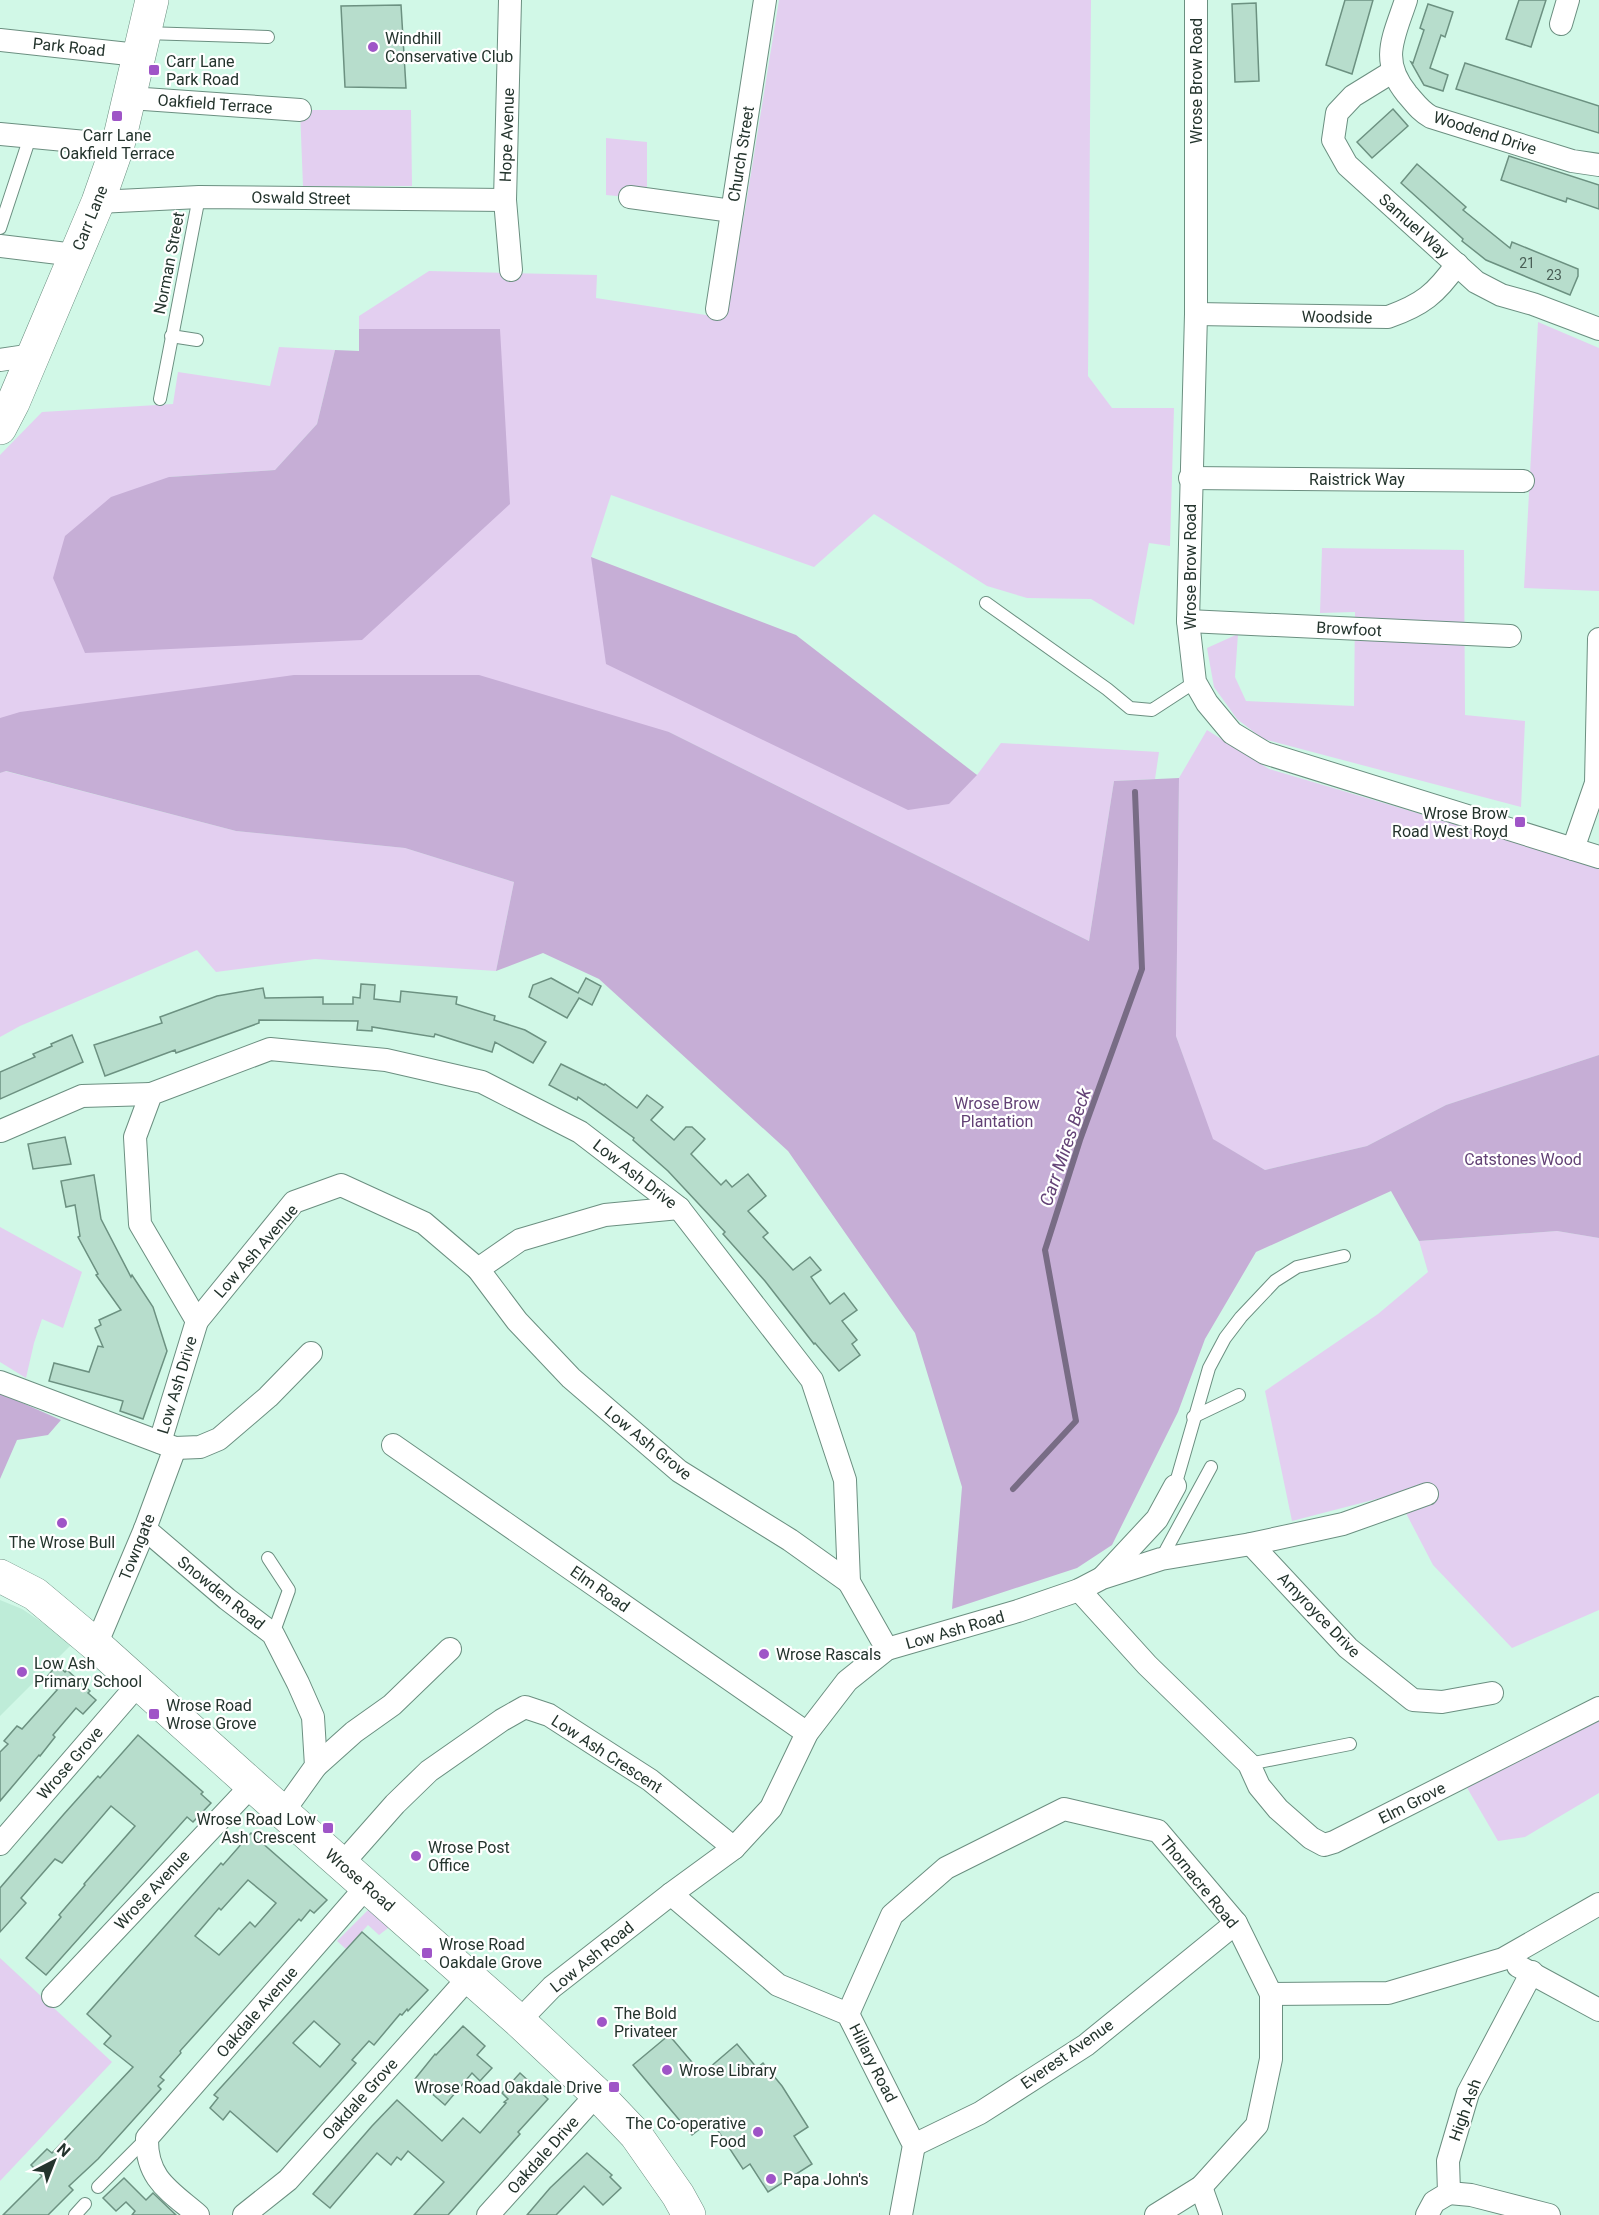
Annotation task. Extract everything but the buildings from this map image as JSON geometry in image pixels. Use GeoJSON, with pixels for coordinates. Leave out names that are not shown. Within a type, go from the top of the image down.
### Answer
{"type":"FeatureCollection","features":[{"type":"Feature","properties":{"kind":"street","name":"Carr Lane"},"geometry":{"type":"LineString","coordinates":[[0,428],[98,202],[118,145],[153,0]]}},
{"type":"Feature","properties":{"kind":"street","name":"Hope Avenue"},"geometry":{"type":"LineString","coordinates":[[510,0],[505,200],[511,270]]}},
{"type":"Feature","properties":{"kind":"street","name":"Church Street"},"geometry":{"type":"LineString","coordinates":[[717,309],[765,0]]}},
{"type":"Feature","properties":{"kind":"street","name":"Wrose Brow Road"},"geometry":{"type":"LineString","coordinates":[[1196,0],[1196,314],[1188,621],[1195,682],[1207,703],[1232,733],[1264,753],[1599,857]]}},
{"type":"Feature","properties":{"kind":"street"},"geometry":{"type":"LineString","coordinates":[[1392,72],[1391,53],[1406,0]]}},
{"type":"Feature","properties":{"kind":"street"},"geometry":{"type":"LineString","coordinates":[[1561,24],[1568,0]]}},
{"type":"Feature","properties":{"kind":"street","name":"Park Road"},"geometry":{"type":"LineString","coordinates":[[0,40],[141,44]]}},
{"type":"Feature","properties":{"kind":"street","name":"Woodend Drive"},"geometry":{"type":"LineString","coordinates":[[1392,72],[1422,112],[1431,117],[1572,160],[1599,165]]}},
{"type":"Feature","properties":{"kind":"street","name":"Samuel Way"},"geometry":{"type":"LineString","coordinates":[[1392,72],[1353,96],[1337,114],[1333,140],[1347,165],[1476,282],[1501,295],[1533,304],[1599,329]]}},
{"type":"Feature","properties":{"kind":"street","name":"Oakfield Terrace"},"geometry":{"type":"LineString","coordinates":[[130,98],[300,110]]}},
{"type":"Feature","properties":{"kind":"street"},"geometry":{"type":"LineString","coordinates":[[0,134],[118,145]]}},
{"type":"Feature","properties":{"kind":"street","name":"Oswald Street"},"geometry":{"type":"LineString","coordinates":[[98,202],[199,197],[505,200]]}},
{"type":"Feature","properties":{"kind":"street"},"geometry":{"type":"LineString","coordinates":[[630,197],[732,211]]}},
{"type":"Feature","properties":{"kind":"street"},"geometry":{"type":"LineString","coordinates":[[0,246],[75,255]]}},
{"type":"Feature","properties":{"kind":"street","name":"Woodside"},"geometry":{"type":"LineString","coordinates":[[1196,314],[1388,317],[1412,309],[1440,287],[1457,264]]}},
{"type":"Feature","properties":{"kind":"street"},"geometry":{"type":"LineString","coordinates":[[0,360],[33,355]]}},
{"type":"Feature","properties":{"kind":"street","name":"Raistrick Way"},"geometry":{"type":"LineString","coordinates":[[1190,478],[1523,481]]}},
{"type":"Feature","properties":{"kind":"street","name":"Browfoot"},"geometry":{"type":"LineString","coordinates":[[1188,621],[1510,636]]}},
{"type":"Feature","properties":{"kind":"street"},"geometry":{"type":"LineString","coordinates":[[1573,849],[1598,782],[1599,639]]}},
{"type":"Feature","properties":{"kind":"street","name":"Low Ash Drive"},"geometry":{"type":"LineString","coordinates":[[1,1131],[82,1096],[151,1094],[270,1049],[386,1060],[482,1082],[580,1132],[679,1208],[812,1380],[845,1480],[849,1581],[887,1649]]}},
{"type":"Feature","properties":{"kind":"street","name":"Low Ash Drive"},"geometry":{"type":"LineString","coordinates":[[151,1094],[135,1137],[140,1224],[196,1321],[167,1445]]}},
{"type":"Feature","properties":{"kind":"street","name":"Low Ash Avenue"},"geometry":{"type":"LineString","coordinates":[[196,1321],[294,1202],[341,1185],[423,1223],[478,1269]]}},
{"type":"Feature","properties":{"kind":"street"},"geometry":{"type":"LineString","coordinates":[[478,1269],[520,1240],[605,1215],[679,1208]]}},
{"type":"Feature","properties":{"kind":"street","name":"Low Ash Grove"},"geometry":{"type":"LineString","coordinates":[[478,1269],[517,1321],[571,1378],[679,1471],[790,1540],[849,1581]]}},
{"type":"Feature","properties":{"kind":"street"},"geometry":{"type":"LineString","coordinates":[[0,1382],[167,1445],[200,1447],[219,1439],[268,1397],[311,1353]]}},
{"type":"Feature","properties":{"kind":"street","name":"Towngate"},"geometry":{"type":"LineString","coordinates":[[96,1645],[145,1529],[167,1445]]}},
{"type":"Feature","properties":{"kind":"street","name":"Elm Road"},"geometry":{"type":"LineString","coordinates":[[393,1445],[807,1733]]}},
{"type":"Feature","properties":{"kind":"street"},"geometry":{"type":"LineString","coordinates":[[1102,1578],[1157,1519],[1175,1486]]}},
{"type":"Feature","properties":{"kind":"street","name":"Low Ash Road"},"geometry":{"type":"LineString","coordinates":[[519,2021],[552,1988],[671,1894],[734,1848],[771,1808],[807,1733],[847,1681],[887,1649],[961,1629],[1079,1590],[1102,1578],[1161,1559],[1251,1544],[1343,1524],[1427,1494]]}},
{"type":"Feature","properties":{"kind":"street","name":"Snowden Road"},"geometry":{"type":"LineString","coordinates":[[145,1529],[227,1599],[273,1634],[313,1717],[316,1766]]}},
{"type":"Feature","properties":{"kind":"street","name":"Amyroyce Drive"},"geometry":{"type":"LineString","coordinates":[[1251,1544],[1348,1648],[1413,1700],[1442,1702],[1492,1692]]}},
{"type":"Feature","properties":{"kind":"street","name":"Wrose Road"},"geometry":{"type":"LineString","coordinates":[[0,1576],[35,1594],[140,1682],[252,1785],[519,2021],[597,2094],[636,2135],[678,2195],[689,2215]]}},
{"type":"Feature","properties":{"kind":"street","name":"Elm Grove"},"geometry":{"type":"LineString","coordinates":[[1079,1590],[1147,1665],[1249,1764],[1259,1786],[1278,1809],[1311,1838],[1324,1845],[1599,1708]]}},
{"type":"Feature","properties":{"kind":"street"},"geometry":{"type":"LineString","coordinates":[[283,1812],[316,1766],[354,1732],[392,1705],[450,1649]]}},
{"type":"Feature","properties":{"kind":"street","name":"Wrose Grove"},"geometry":{"type":"LineString","coordinates":[[0,1844],[140,1682]]}},
{"type":"Feature","properties":{"kind":"street","name":"Low Ash Crescent"},"geometry":{"type":"LineString","coordinates":[[342,1864],[395,1804],[429,1771],[502,1720],[525,1707],[549,1715],[650,1780],[734,1848]]}},
{"type":"Feature","properties":{"kind":"street","name":"Wrose Avenue"},"geometry":{"type":"LineString","coordinates":[[53,1995],[252,1785]]}},
{"type":"Feature","properties":{"kind":"street","name":"Thornacre Road"},"geometry":{"type":"LineString","coordinates":[[848,2014],[891,1915],[946,1868],[1064,1809],[1158,1831],[1236,1923],[1271,1994],[1271,2059],[1257,2126],[1201,2187],[1156,2215]]}},
{"type":"Feature","properties":{"kind":"street","name":"Oakdale Avenue"},"geometry":{"type":"LineString","coordinates":[[147,2138],[367,1886]]}},
{"type":"Feature","properties":{"kind":"street","name":"Hillary Road"},"geometry":{"type":"LineString","coordinates":[[671,1894],[778,1985],[848,2014],[915,2145]]}},
{"type":"Feature","properties":{"kind":"street"},"geometry":{"type":"LineString","coordinates":[[1271,1994],[1388,1993],[1503,1959],[1599,1904]]}},
{"type":"Feature","properties":{"kind":"street","name":"Everest Avenue"},"geometry":{"type":"LineString","coordinates":[[915,2145],[980,2113],[1086,2045],[1236,1923]]}},
{"type":"Feature","properties":{"kind":"street"},"geometry":{"type":"LineString","coordinates":[[1503,1959],[1532,1972],[1599,2010]]}},
{"type":"Feature","properties":{"kind":"street","name":"High Ash"},"geometry":{"type":"LineString","coordinates":[[1449,2193],[1448,2161],[1468,2093],[1532,1972]]}},
{"type":"Feature","properties":{"kind":"street","name":"Oakdale Grove"},"geometry":{"type":"LineString","coordinates":[[244,2215],[288,2180],[470,1976]]}},
{"type":"Feature","properties":{"kind":"street","name":"Oakdale Drive"},"geometry":{"type":"LineString","coordinates":[[488,2215],[597,2094]]}},
{"type":"Feature","properties":{"kind":"street"},"geometry":{"type":"LineString","coordinates":[[147,2138],[146,2156],[159,2182],[198,2215]]}},
{"type":"Feature","properties":{"kind":"street"},"geometry":{"type":"LineString","coordinates":[[901,2215],[915,2145]]}},
{"type":"Feature","properties":{"kind":"street"},"geometry":{"type":"LineString","coordinates":[[1201,2187],[1211,2215]]}},
{"type":"Feature","properties":{"kind":"street"},"geometry":{"type":"LineString","coordinates":[[1427,2215],[1434,2202],[1449,2193],[1471,2195],[1550,2215]]}},
{"type":"Feature","properties":{"kind":"lane"},"geometry":{"type":"LineString","coordinates":[[141,44],[268,37]]}},
{"type":"Feature","properties":{"kind":"lane"},"geometry":{"type":"LineString","coordinates":[[0,228],[30,137]]}},
{"type":"Feature","properties":{"kind":"lane","name":"Norman Street"},"geometry":{"type":"LineString","coordinates":[[160,399],[199,197]]}},
{"type":"Feature","properties":{"kind":"lane","name":"Norman Street"},"geometry":{"type":"LineString","coordinates":[[171,336],[197,340]]}},
{"type":"Feature","properties":{"kind":"lane"},"geometry":{"type":"LineString","coordinates":[[986,603],[1107,689],[1130,708],[1152,710],[1195,682]]}},
{"type":"Feature","properties":{"kind":"lane"},"geometry":{"type":"LineString","coordinates":[[1175,1486],[1193,1417],[1209,1368],[1225,1338],[1241,1317],[1275,1281],[1297,1267],[1344,1256]]}},
{"type":"Feature","properties":{"kind":"lane"},"geometry":{"type":"LineString","coordinates":[[1193,1417],[1239,1395]]}},
{"type":"Feature","properties":{"kind":"lane"},"geometry":{"type":"LineString","coordinates":[[1161,1559],[1211,1467]]}},
{"type":"Feature","properties":{"kind":"lane"},"geometry":{"type":"LineString","coordinates":[[268,1558],[289,1590],[273,1634]]}},
{"type":"Feature","properties":{"kind":"lane"},"geometry":{"type":"LineString","coordinates":[[1249,1764],[1350,1744]]}},
{"type":"Feature","properties":{"kind":"lane","name":"Oakdale Avenue"},"geometry":{"type":"LineString","coordinates":[[98,2187],[147,2138]]}},
{"type":"Feature","properties":{"kind":"lane"},"geometry":{"type":"LineString","coordinates":[[75,2215],[85,2204]]}},
{"type":"Feature","properties":{"kind":"shaded area"},"geometry":{"type":"Polygon","coordinates":[[[779,0],[1091,0],[1088,376],[1112,408],[1174,408],[1170,546],[1149,543],[1134,625],[1091,599],[1027,598],[987,586],[874,514],[814,567],[611,495],[591,557],[977,775],[1001,743],[1159,752],[1155,779],[1114,781],[1089,941],[669,732],[0,718],[0,455],[42,412],[173,404],[178,372],[270,386],[279,347],[335,350],[317,424],[275,470],[169,477],[85,653],[500,329],[359,329],[359,316],[429,271],[597,275],[596,298],[725,318],[779,0]]]}},
{"type":"Feature","properties":{"kind":"shaded area"},"geometry":{"type":"Polygon","coordinates":[[[300,110],[411,110],[412,186],[303,186],[300,110]]]}},
{"type":"Feature","properties":{"kind":"shaded area"},"geometry":{"type":"Polygon","coordinates":[[[606,138],[647,142],[647,199],[606,195],[606,138]]]}},
{"type":"Feature","properties":{"kind":"shaded area"},"geometry":{"type":"Polygon","coordinates":[[[1538,322],[1599,348],[1599,591],[1524,588],[1538,322]]]}},
{"type":"Feature","properties":{"kind":"shaded area"},"geometry":{"type":"Polygon","coordinates":[[[1322,548],[1464,550],[1465,715],[1525,721],[1521,807],[1263,739],[1237,719],[1214,687],[1207,648],[1238,634],[1235,677],[1246,701],[1354,706],[1355,612],[1320,613],[1322,548]]]}},
{"type":"Feature","properties":{"kind":"shaded area"},"geometry":{"type":"Polygon","coordinates":[[[1207,730],[1269,769],[1599,867],[1599,1055],[1446,1105],[1367,1146],[1265,1170],[1212,1139],[1176,1036],[1179,778],[1207,730]]]}},
{"type":"Feature","properties":{"kind":"shaded area"},"geometry":{"type":"Polygon","coordinates":[[[5,771],[236,831],[405,848],[514,882],[496,971],[315,959],[216,972],[197,950],[20,1026],[0,1037],[0,773],[5,771]]]}},
{"type":"Feature","properties":{"kind":"shaded area"},"geometry":{"type":"Polygon","coordinates":[[[0,1227],[82,1272],[63,1328],[42,1319],[26,1378],[0,1362],[0,1227]]]}},
{"type":"Feature","properties":{"kind":"shaded area"},"geometry":{"type":"Polygon","coordinates":[[[1557,1231],[1599,1238],[1599,1610],[1512,1648],[1433,1565],[1396,1494],[1292,1521],[1265,1391],[1378,1314],[1428,1272],[1419,1241],[1557,1231]]]}},
{"type":"Feature","properties":{"kind":"shaded area","name":"Low Ash Primary School"},"geometry":{"type":"Polygon","coordinates":[[[0,1600],[22,1609],[73,1643],[0,1716],[0,1600]]]}},
{"type":"Feature","properties":{"kind":"shaded area"},"geometry":{"type":"Polygon","coordinates":[[[1599,1720],[1599,1793],[1525,1837],[1498,1841],[1466,1786],[1599,1720]]]}},
{"type":"Feature","properties":{"kind":"shaded area"},"geometry":{"type":"Polygon","coordinates":[[[371,1907],[392,1925],[379,1935],[368,1925],[346,1949],[337,1941],[371,1907]]]}},
{"type":"Feature","properties":{"kind":"shaded area"},"geometry":{"type":"Polygon","coordinates":[[[0,1958],[112,2062],[0,2181],[0,1958]]]}},
{"type":"Feature","properties":{"kind":"green space"},"geometry":{"type":"Polygon","coordinates":[[[359,329],[500,329],[510,504],[362,640],[85,653],[53,578],[65,536],[111,497],[169,477],[275,470],[317,424],[335,350],[359,351],[359,329]]]}},
{"type":"Feature","properties":{"kind":"green space"},"geometry":{"type":"Polygon","coordinates":[[[591,557],[796,635],[977,775],[949,804],[908,810],[606,664],[591,557]]]}},
{"type":"Feature","properties":{"kind":"green space","name":"Wrose Brow Plantation"},"geometry":{"type":"Polygon","coordinates":[[[294,675],[479,675],[669,732],[1089,941],[1114,781],[1179,778],[1176,1036],[1213,1139],[1265,1170],[1367,1146],[1446,1105],[1599,1055],[1599,1238],[1557,1231],[1419,1241],[1391,1191],[1256,1252],[1205,1339],[1178,1412],[1112,1545],[1077,1568],[952,1609],[962,1487],[915,1333],[788,1151],[599,979],[543,953],[496,971],[514,882],[405,848],[236,831],[6,771],[0,773],[0,718],[20,712],[294,675]]]}},
{"type":"Feature","properties":{"kind":"green space"},"geometry":{"type":"Polygon","coordinates":[[[0,1393],[61,1420],[48,1435],[17,1440],[0,1479],[0,1393]]]}},
{"type":"Feature","properties":{"kind":"waterway","name":"Carr Mires Beck"},"geometry":{"type":"LineString","coordinates":[[1013,1489],[1076,1421],[1045,1250],[1080,1140],[1142,969],[1135,792]]}},
{"type":"Feature","properties":{"kind":"place","name":"Windhill Conservative Club"},"geometry":{"type":"Point","coordinates":[373,47]}},
{"type":"Feature","properties":{"kind":"place","name":"Carr Lane Park Road"},"geometry":{"type":"Point","coordinates":[154,70]}},
{"type":"Feature","properties":{"kind":"place","name":"Carr Lane Oakfield Terrace"},"geometry":{"type":"Point","coordinates":[117,116]}},
{"type":"Feature","properties":{"kind":"place","name":"Wrose Brow Road West Royd"},"geometry":{"type":"Point","coordinates":[1520,822]}},
{"type":"Feature","properties":{"kind":"place","name":"The Wrose Bull"},"geometry":{"type":"Point","coordinates":[62,1523]}},
{"type":"Feature","properties":{"kind":"place","name":"Wrose Rascals"},"geometry":{"type":"Point","coordinates":[764,1654]}},
{"type":"Feature","properties":{"kind":"place","name":"Low Ash Primary School"},"geometry":{"type":"Point","coordinates":[22,1672]}},
{"type":"Feature","properties":{"kind":"place","name":"Wrose Road Wrose Grove"},"geometry":{"type":"Point","coordinates":[154,1714]}},
{"type":"Feature","properties":{"kind":"place","name":"Wrose Road Low Ash Crescent"},"geometry":{"type":"Point","coordinates":[328,1828]}},
{"type":"Feature","properties":{"kind":"place","name":"Wrose Post Office"},"geometry":{"type":"Point","coordinates":[416,1856]}},
{"type":"Feature","properties":{"kind":"place","name":"Wrose Road Oakdale Grove"},"geometry":{"type":"Point","coordinates":[427,1953]}},
{"type":"Feature","properties":{"kind":"place","name":"The Bold Privateer"},"geometry":{"type":"Point","coordinates":[602,2022]}},
{"type":"Feature","properties":{"kind":"place","name":"Wrose Library"},"geometry":{"type":"Point","coordinates":[667,2070]}},
{"type":"Feature","properties":{"kind":"place","name":"Wrose Road Oakdale Drive"},"geometry":{"type":"Point","coordinates":[614,2087]}},
{"type":"Feature","properties":{"kind":"place","name":"The Co-operative Food"},"geometry":{"type":"Point","coordinates":[758,2132]}},
{"type":"Feature","properties":{"kind":"place","name":"Papa John's"},"geometry":{"type":"Point","coordinates":[771,2179]}},
{"type":"Feature","properties":{"kind":"park label","name":"Catstones Wood"},"geometry":{"type":"Point","coordinates":[1523,1159]}}]}
